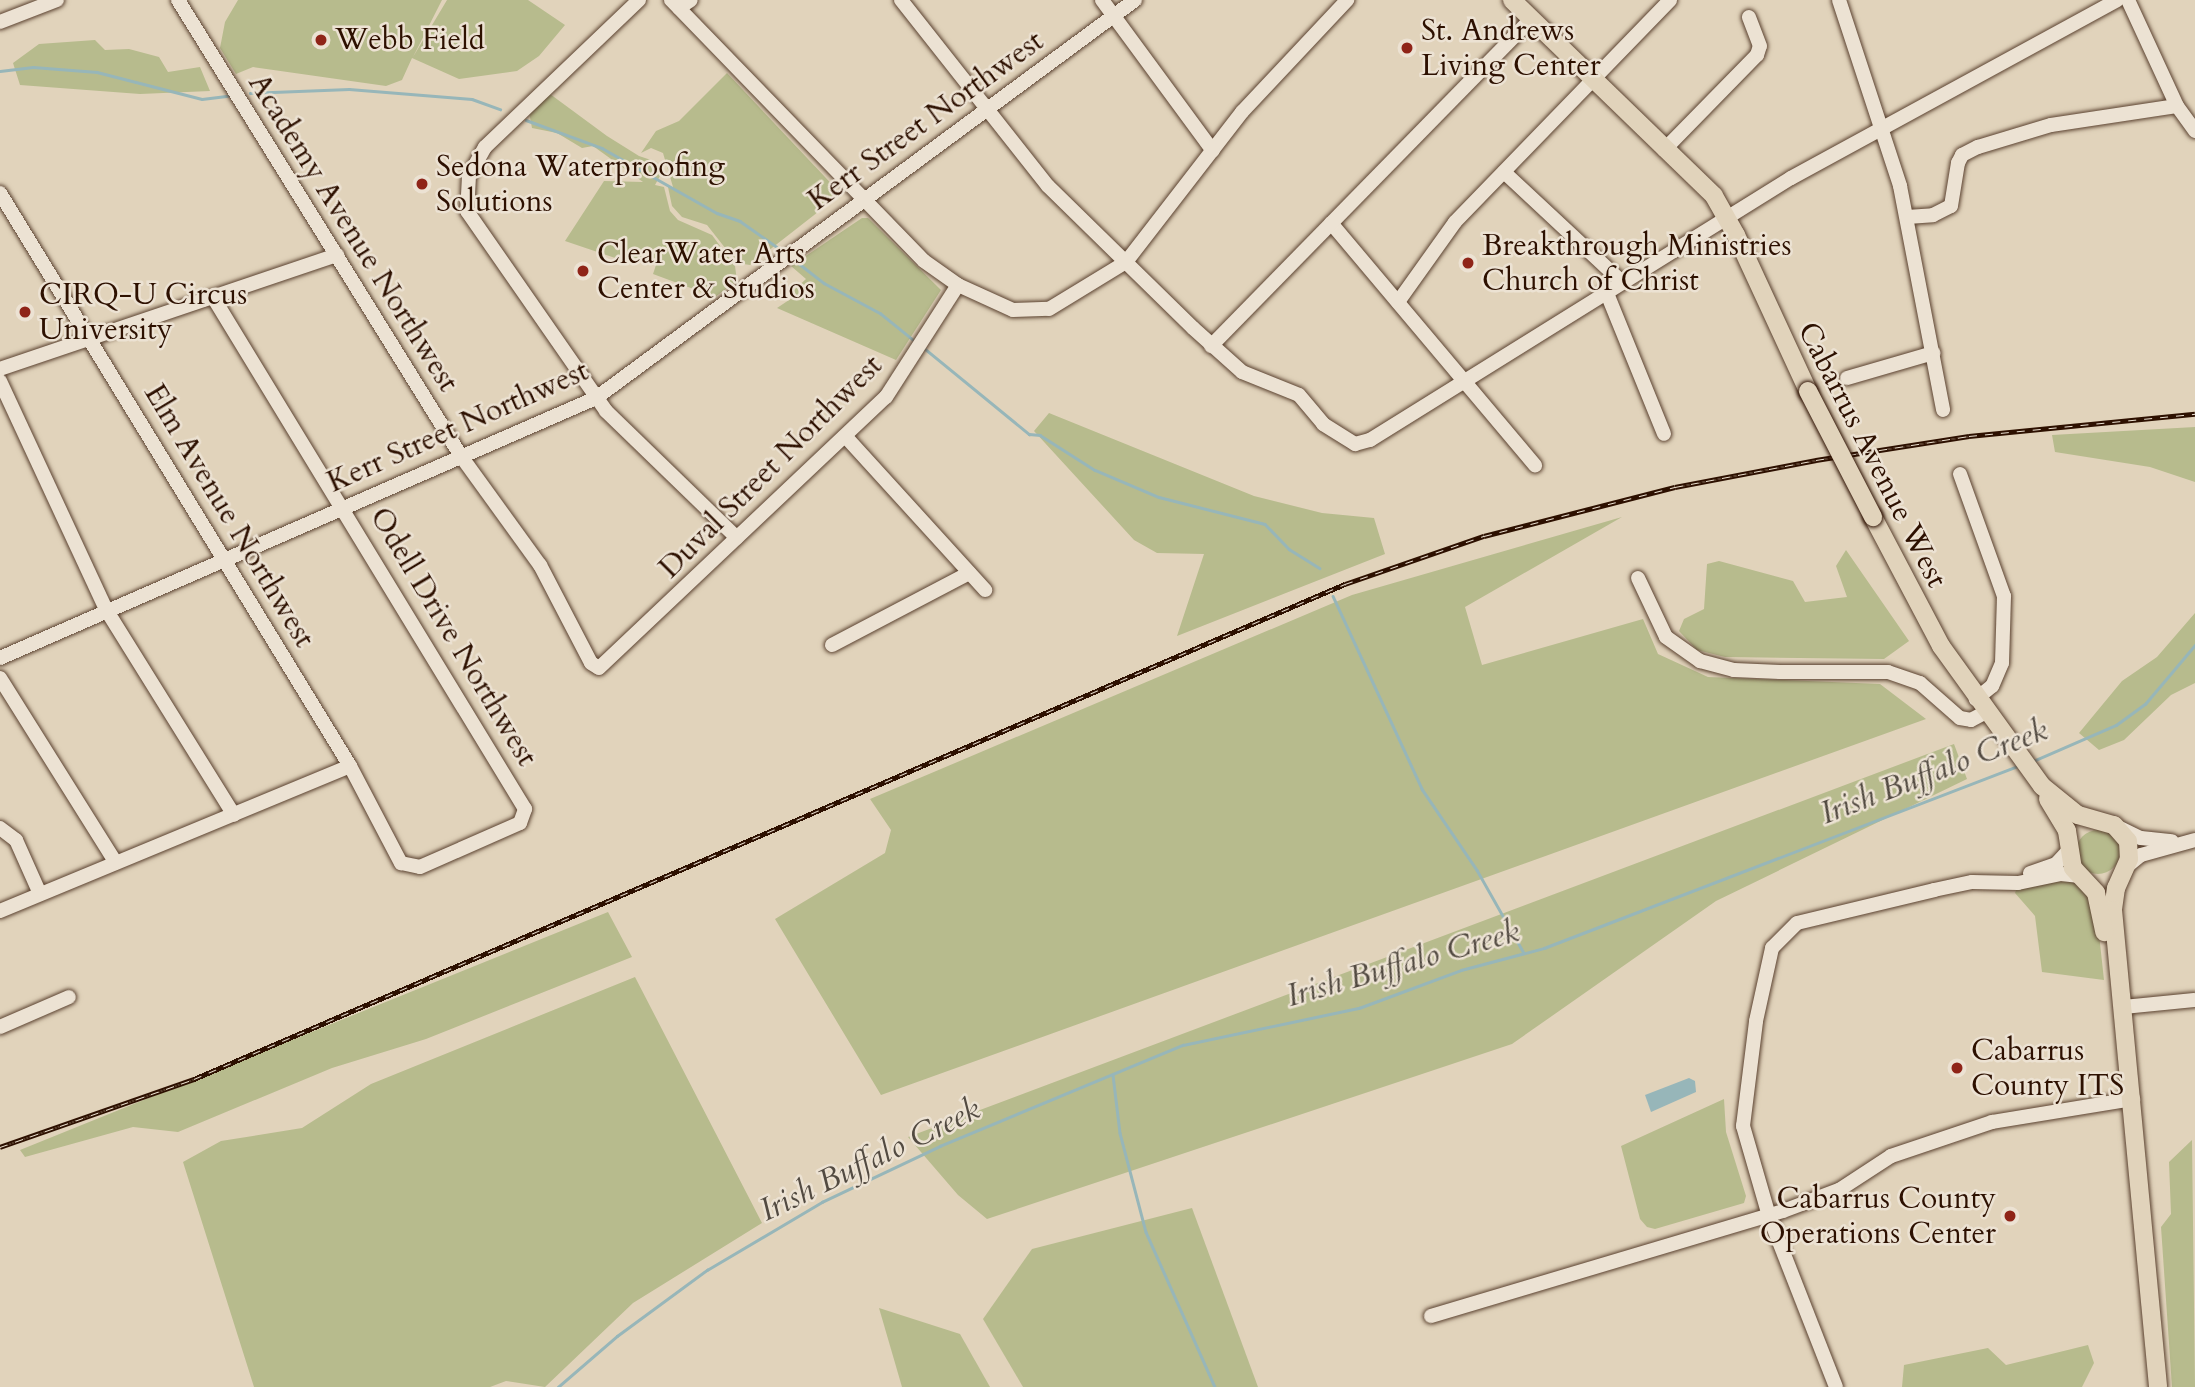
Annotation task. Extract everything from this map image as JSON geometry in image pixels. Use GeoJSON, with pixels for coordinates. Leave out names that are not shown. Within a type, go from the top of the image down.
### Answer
{"type":"FeatureCollection","features":[{"type":"Feature","properties":{"kind":"main road","name":"Cabarrus Avenue West"},"geometry":{"type":"LineString","coordinates":[[1521,6],[1664,150],[1714,196],[1727,216],[1808,391],[1924,618],[1981,706],[2042,786],[2067,831],[2069,849],[2082,878],[2096,893],[2128,1100],[2158,1387]]}},
{"type":"Feature","properties":{"kind":"main road","name":"Cabarrus Avenue West"},"geometry":{"type":"LineString","coordinates":[[2042,786],[2073,812],[2114,825],[2129,846],[2113,908],[2123,1007],[2147,1387]]}},
{"type":"Feature","properties":{"kind":"main road"},"geometry":{"type":"LineString","coordinates":[[2069,849],[2078,830],[2095,821]]}},
{"type":"Feature","properties":{"kind":"main road"},"geometry":{"type":"LineString","coordinates":[[2082,878],[2105,882],[2125,869]]}},
{"type":"Feature","properties":{"kind":"street"},"geometry":{"type":"LineString","coordinates":[[12,0],[20,15]]}},
{"type":"Feature","properties":{"kind":"street"},"geometry":{"type":"LineString","coordinates":[[0,22],[57,0]]}},
{"type":"Feature","properties":{"kind":"street","name":"Academy Avenue Northwest"},"geometry":{"type":"LineString","coordinates":[[178,0],[461,456],[540,565],[591,663],[599,668]]}},
{"type":"Feature","properties":{"kind":"street"},"geometry":{"type":"LineString","coordinates":[[639,0],[485,147],[469,176],[466,204],[471,223],[596,398],[737,538]]}},
{"type":"Feature","properties":{"kind":"street"},"geometry":{"type":"LineString","coordinates":[[901,0],[1048,186],[1211,346],[1242,372],[1299,395],[1323,424],[1354,444],[1370,440],[1727,216],[1880,127],[2117,0]]}},
{"type":"Feature","properties":{"kind":"street"},"geometry":{"type":"LineString","coordinates":[[1102,0],[1213,151]]}},
{"type":"Feature","properties":{"kind":"street","name":"Kerr Street Northwest"},"geometry":{"type":"LineString","coordinates":[[0,658],[596,398],[1135,0]]}},
{"type":"Feature","properties":{"kind":"street"},"geometry":{"type":"LineString","coordinates":[[681,3],[924,261],[958,285],[1003,307],[1049,309],[1126,262],[1242,112],[1347,0]]}},
{"type":"Feature","properties":{"kind":"street"},"geometry":{"type":"LineString","coordinates":[[1398,302],[1446,234],[1670,0]]}},
{"type":"Feature","properties":{"kind":"street"},"geometry":{"type":"LineString","coordinates":[[1839,0],[1907,217],[1942,410]]}},
{"type":"Feature","properties":{"kind":"street"},"geometry":{"type":"LineString","coordinates":[[2128,0],[2178,106],[2195,131]]}},
{"type":"Feature","properties":{"kind":"street"},"geometry":{"type":"LineString","coordinates":[[1211,346],[1331,223],[1521,6]]}},
{"type":"Feature","properties":{"kind":"street"},"geometry":{"type":"LineString","coordinates":[[1664,150],[1757,55],[1760,46],[1749,17]]}},
{"type":"Feature","properties":{"kind":"street"},"geometry":{"type":"LineString","coordinates":[[1907,217],[1933,215],[1951,206],[1958,163],[1962,155],[1978,147],[2051,125],[2178,106]]}},
{"type":"Feature","properties":{"kind":"street"},"geometry":{"type":"LineString","coordinates":[[1504,172],[1622,281]]}},
{"type":"Feature","properties":{"kind":"street","name":"Elm Avenue Northwest"},"geometry":{"type":"LineString","coordinates":[[0,193],[350,766],[396,855],[408,867]]}},
{"type":"Feature","properties":{"kind":"street"},"geometry":{"type":"LineString","coordinates":[[1331,223],[1535,465]]}},
{"type":"Feature","properties":{"kind":"street"},"geometry":{"type":"LineString","coordinates":[[0,369],[337,255]]}},
{"type":"Feature","properties":{"kind":"street","name":"Duval Street Northwest"},"geometry":{"type":"LineString","coordinates":[[599,668],[886,397],[915,356],[958,285]]}},
{"type":"Feature","properties":{"kind":"street"},"geometry":{"type":"LineString","coordinates":[[1606,291],[1664,433]]}},
{"type":"Feature","properties":{"kind":"street","name":"Odell Drive Northwest"},"geometry":{"type":"LineString","coordinates":[[213,297],[344,507],[525,808],[520,823],[420,867],[408,867]]}},
{"type":"Feature","properties":{"kind":"street"},"geometry":{"type":"LineString","coordinates":[[1847,378],[1933,353]]}},
{"type":"Feature","properties":{"kind":"street"},"geometry":{"type":"LineString","coordinates":[[0,381],[107,611],[233,815]]}},
{"type":"Feature","properties":{"kind":"street"},"geometry":{"type":"LineString","coordinates":[[845,437],[985,590]]}},
{"type":"Feature","properties":{"kind":"street"},"geometry":{"type":"LineString","coordinates":[[1638,578],[1666,636],[1700,661],[1734,670],[1888,672],[1920,683],[1965,720],[1981,706],[2002,663],[2004,596],[1960,474]]}},
{"type":"Feature","properties":{"kind":"street"},"geometry":{"type":"LineString","coordinates":[[832,645],[969,573]]}},
{"type":"Feature","properties":{"kind":"street"},"geometry":{"type":"LineString","coordinates":[[0,678],[116,863]]}},
{"type":"Feature","properties":{"kind":"street"},"geometry":{"type":"LineString","coordinates":[[0,911],[350,766]]}},
{"type":"Feature","properties":{"kind":"street"},"geometry":{"type":"LineString","coordinates":[[2114,825],[2141,838],[2189,841]]}},
{"type":"Feature","properties":{"kind":"street"},"geometry":{"type":"LineString","coordinates":[[0,828],[16,840],[40,894]]}},
{"type":"Feature","properties":{"kind":"street"},"geometry":{"type":"LineString","coordinates":[[2125,869],[2141,855],[2189,841]]}},
{"type":"Feature","properties":{"kind":"street"},"geometry":{"type":"LineString","coordinates":[[1836,1387],[1769,1216],[1743,1126],[1756,1021],[1776,940],[1797,923],[1934,890],[1995,882],[2053,865],[2069,849]]}},
{"type":"Feature","properties":{"kind":"street"},"geometry":{"type":"LineString","coordinates":[[1995,882],[2024,883],[2065,874],[2082,878]]}},
{"type":"Feature","properties":{"kind":"street"},"geometry":{"type":"LineString","coordinates":[[0,1027],[68,997]]}},
{"type":"Feature","properties":{"kind":"street"},"geometry":{"type":"LineString","coordinates":[[2123,1007],[2195,1000]]}},
{"type":"Feature","properties":{"kind":"street"},"geometry":{"type":"LineString","coordinates":[[1431,1316],[1769,1216],[1831,1193],[1891,1156],[1940,1139],[2007,1119],[2128,1100]]}},
{"type":"Feature","properties":{"kind":"green space","name":"Webb Field"},"geometry":{"type":"Polygon","coordinates":[[[238,0],[442,0],[413,57],[447,0],[528,0],[565,25],[539,56],[517,71],[459,79],[412,58],[402,80],[386,86],[253,67],[236,74],[220,48],[225,22],[238,0]]]}},
{"type":"Feature","properties":{"kind":"green space"},"geometry":{"type":"Polygon","coordinates":[[[95,40],[105,50],[129,49],[159,57],[168,72],[200,67],[210,91],[140,94],[20,85],[13,63],[39,44],[95,40]]]}},
{"type":"Feature","properties":{"kind":"green space"},"geometry":{"type":"Polygon","coordinates":[[[727,73],[841,194],[750,265],[737,263],[707,225],[682,217],[672,206],[668,187],[673,187],[663,153],[651,148],[641,153],[656,131],[679,121],[727,73]]]}},
{"type":"Feature","properties":{"kind":"green space"},"geometry":{"type":"Polygon","coordinates":[[[550,94],[607,136],[639,156],[657,162],[661,174],[655,185],[664,187],[670,211],[678,220],[712,235],[735,266],[737,281],[715,297],[653,274],[656,265],[627,255],[624,261],[565,241],[604,181],[643,182],[593,146],[582,148],[557,133],[532,128],[529,112],[550,94]]]}},
{"type":"Feature","properties":{"kind":"green space"},"geometry":{"type":"Polygon","coordinates":[[[862,218],[868,218],[941,290],[896,360],[777,308],[795,296],[793,291],[806,279],[791,266],[862,218]]]}},
{"type":"Feature","properties":{"kind":"green space"},"geometry":{"type":"Polygon","coordinates":[[[1049,413],[1254,496],[1322,513],[1374,518],[1385,554],[1177,636],[1204,554],[1157,553],[1134,540],[1034,431],[1049,413]]]}},
{"type":"Feature","properties":{"kind":"green space"},"geometry":{"type":"Polygon","coordinates":[[[2195,427],[2195,482],[2150,467],[2055,452],[2052,435],[2195,427]]]}},
{"type":"Feature","properties":{"kind":"green space"},"geometry":{"type":"Polygon","coordinates":[[[1622,517],[1465,607],[1482,665],[1643,619],[1658,654],[1708,677],[1880,684],[1926,719],[881,1095],[775,919],[885,853],[891,830],[870,799],[1352,595],[1622,517]]]}},
{"type":"Feature","properties":{"kind":"green space"},"geometry":{"type":"Polygon","coordinates":[[[1846,550],[1909,641],[1884,659],[1725,657],[1697,650],[1679,631],[1684,619],[1704,609],[1707,564],[1719,561],[1793,581],[1805,602],[1847,597],[1836,566],[1846,550]]]}},
{"type":"Feature","properties":{"kind":"green space"},"geometry":{"type":"Polygon","coordinates":[[[2195,613],[2195,683],[2171,695],[2124,740],[2099,750],[2079,733],[2122,681],[2157,657],[2195,613]]]}},
{"type":"Feature","properties":{"kind":"green space"},"geometry":{"type":"Polygon","coordinates":[[[1954,744],[1967,779],[1716,901],[1512,1044],[987,1219],[958,1195],[908,1137],[1954,744]]]}},
{"type":"Feature","properties":{"kind":"green space"},"geometry":{"type":"Polygon","coordinates":[[[2098,830],[2113,837],[2120,852],[2113,867],[2098,874],[2083,867],[2076,852],[2083,837],[2098,830]]]}},
{"type":"Feature","properties":{"kind":"green space"},"geometry":{"type":"Polygon","coordinates":[[[2067,878],[2082,884],[2097,916],[2104,980],[2042,972],[2035,916],[2015,893],[2017,887],[2067,878]]]}},
{"type":"Feature","properties":{"kind":"green space"},"geometry":{"type":"Polygon","coordinates":[[[608,912],[632,957],[426,1039],[332,1068],[178,1132],[133,1127],[25,1157],[20,1150],[608,912]]]}},
{"type":"Feature","properties":{"kind":"green space"},"geometry":{"type":"Polygon","coordinates":[[[635,977],[762,1223],[633,1303],[545,1387],[506,1381],[490,1387],[254,1387],[183,1162],[221,1141],[302,1128],[371,1084],[635,977]]]}},
{"type":"Feature","properties":{"kind":"green space"},"geometry":{"type":"Polygon","coordinates":[[[1724,1099],[1726,1132],[1746,1196],[1744,1203],[1655,1229],[1647,1227],[1640,1219],[1621,1146],[1724,1099]]]}},
{"type":"Feature","properties":{"kind":"green space"},"geometry":{"type":"Polygon","coordinates":[[[2192,1140],[2195,1387],[2172,1387],[2161,1227],[2171,1214],[2169,1162],[2192,1140]]]}},
{"type":"Feature","properties":{"kind":"green space"},"geometry":{"type":"Polygon","coordinates":[[[1192,1208],[1258,1387],[1023,1387],[983,1319],[1032,1249],[1192,1208]]]}},
{"type":"Feature","properties":{"kind":"green space"},"geometry":{"type":"Polygon","coordinates":[[[879,1308],[960,1334],[990,1387],[902,1387],[879,1308]]]}},
{"type":"Feature","properties":{"kind":"green space"},"geometry":{"type":"Polygon","coordinates":[[[2088,1345],[2094,1363],[2082,1387],[1902,1387],[1904,1365],[1988,1348],[2006,1365],[2088,1345]]]}},
{"type":"Feature","properties":{"kind":"water"},"geometry":{"type":"Polygon","coordinates":[[[1689,1078],[1695,1081],[1696,1092],[1651,1112],[1645,1095],[1689,1078]]]}},
{"type":"Feature","properties":{"kind":"waterway"},"geometry":{"type":"LineString","coordinates":[[0,71],[33,67],[97,72],[202,99],[228,96]]}},
{"type":"Feature","properties":{"kind":"waterway"},"geometry":{"type":"LineString","coordinates":[[250,93],[349,89],[472,99],[500,109]]}},
{"type":"Feature","properties":{"kind":"waterway"},"geometry":{"type":"LineString","coordinates":[[526,120],[602,148],[717,213],[740,221],[777,247]]}},
{"type":"Feature","properties":{"kind":"waterway"},"geometry":{"type":"LineString","coordinates":[[797,262],[824,283],[880,313],[916,342]]}},
{"type":"Feature","properties":{"kind":"waterway"},"geometry":{"type":"LineString","coordinates":[[924,348],[1029,434],[1040,435],[1095,470],[1159,497],[1265,524],[1289,549],[1319,568]]}},
{"type":"Feature","properties":{"kind":"waterway"},"geometry":{"type":"LineString","coordinates":[[1333,596],[1422,789],[1477,870],[1524,953]]}},
{"type":"Feature","properties":{"kind":"waterway","name":"Irish Buffalo Creek"},"geometry":{"type":"LineString","coordinates":[[2031,762],[2116,725],[2145,704],[2195,645]]}},
{"type":"Feature","properties":{"kind":"waterway","name":"Irish Buffalo Creek"},"geometry":{"type":"LineString","coordinates":[[558,1387],[617,1336],[707,1270],[822,1202],[940,1146],[1183,1045],[1359,1008],[1461,970],[1544,948],[2018,766]]}},
{"type":"Feature","properties":{"kind":"waterway"},"geometry":{"type":"LineString","coordinates":[[1113,1075],[1120,1133],[1146,1232],[1215,1387]]}},
{"type":"Feature","properties":{"kind":"railway"},"geometry":{"type":"LineString","coordinates":[[0,1147],[194,1079],[1345,584],[1484,536],[1675,487],[1816,460],[1969,436],[2195,414]]}},
{"type":"Feature","properties":{"kind":"place","name":"Webb Field"},"geometry":{"type":"Point","coordinates":[321,40]}},
{"type":"Feature","properties":{"kind":"place","name":"St. Andrews Living Center"},"geometry":{"type":"Point","coordinates":[1407,48]}},
{"type":"Feature","properties":{"kind":"place","name":"Sedona Waterproofing Solutions"},"geometry":{"type":"Point","coordinates":[422,184]}},
{"type":"Feature","properties":{"kind":"place","name":"Breakthrough Ministries Church of Christ"},"geometry":{"type":"Point","coordinates":[1468,263]}},
{"type":"Feature","properties":{"kind":"place","name":"ClearWater Arts Center & Studios"},"geometry":{"type":"Point","coordinates":[583,271]}},
{"type":"Feature","properties":{"kind":"place","name":"CIRQ-U Circus University"},"geometry":{"type":"Point","coordinates":[25,312]}},
{"type":"Feature","properties":{"kind":"place","name":"Cabarrus County ITS"},"geometry":{"type":"Point","coordinates":[1957,1068]}},
{"type":"Feature","properties":{"kind":"place","name":"Cabarrus County Operations Center"},"geometry":{"type":"Point","coordinates":[2010,1216]}}]}
